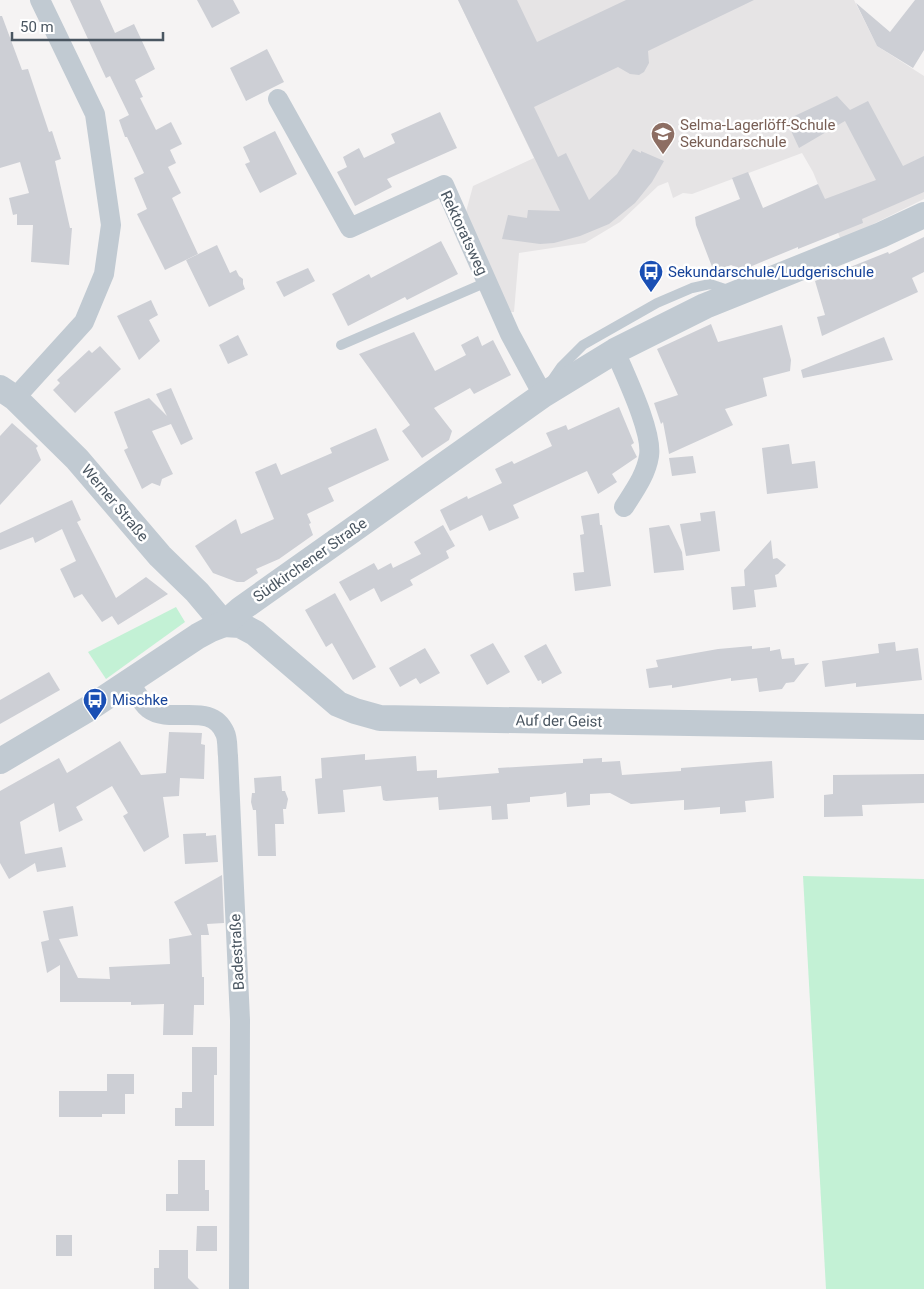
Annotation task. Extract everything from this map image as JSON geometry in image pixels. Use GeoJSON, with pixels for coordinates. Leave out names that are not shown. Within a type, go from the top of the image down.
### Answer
{"type":"FeatureCollection","features":[{"type":"Feature","properties":{"kind":"street"},"geometry":{"type":"LineString","coordinates":[[7,393],[84,322],[104,274],[111,225],[95,114],[40,0]]}},
{"type":"Feature","properties":{"kind":"street","name":"Rektoratsweg"},"geometry":{"type":"LineString","coordinates":[[278,99],[350,228],[444,185],[510,334],[543,395]]}},
{"type":"Feature","properties":{"kind":"street","name":"Südkirchener Straße"},"geometry":{"type":"LineString","coordinates":[[0,761],[129,683],[198,636],[224,624],[543,395],[616,351],[696,310],[881,235],[924,214]]}},
{"type":"Feature","properties":{"kind":"street"},"geometry":{"type":"LineString","coordinates":[[616,351],[649,434],[650,454],[643,477],[624,507]]}},
{"type":"Feature","properties":{"kind":"street","name":"Werner Straße"},"geometry":{"type":"LineString","coordinates":[[7,393],[78,459],[160,556],[197,592],[224,624]]}},
{"type":"Feature","properties":{"kind":"street","name":"Auf der Geist"},"geometry":{"type":"LineString","coordinates":[[224,624],[240,625],[255,633],[338,704],[354,711],[380,718],[924,727]]}},
{"type":"Feature","properties":{"kind":"street","name":"Badestraße"},"geometry":{"type":"LineString","coordinates":[[129,683],[148,708],[164,715],[207,715],[218,723],[226,733],[240,1020],[239,1289]]}},
{"type":"Feature","properties":{"kind":"lane"},"geometry":{"type":"LineString","coordinates":[[341,345],[487,282]]}},
{"type":"Feature","properties":{"kind":"lane"},"geometry":{"type":"LineString","coordinates":[[543,395],[561,367],[582,345],[657,303],[692,288],[710,284],[736,293]]}},
{"type":"Feature","properties":{"kind":"shaded area","name":"Selma-Lagerlöff-Schule Sekundarschule"},"geometry":{"type":"Polygon","coordinates":[[[458,0],[854,0],[877,46],[924,76],[924,199],[841,240],[813,172],[802,153],[692,194],[683,193],[673,198],[668,182],[658,186],[620,222],[585,243],[519,253],[514,312],[509,312],[464,219],[473,186],[534,158],[458,0]]]}},
{"type":"Feature","properties":{"kind":"green space"},"geometry":{"type":"Polygon","coordinates":[[[176,607],[185,622],[106,679],[88,652],[176,607]]]}},
{"type":"Feature","properties":{"kind":"green space"},"geometry":{"type":"Polygon","coordinates":[[[803,876],[924,879],[924,1289],[826,1289],[803,876]]]}},
{"type":"Feature","properties":{"kind":"building"},"geometry":{"type":"Polygon","coordinates":[[[70,0],[100,0],[115,33],[134,24],[155,69],[135,80],[143,97],[140,98],[156,130],[171,122],[182,144],[170,150],[176,163],[168,167],[181,193],[172,198],[198,254],[165,270],[137,214],[147,209],[134,178],[144,173],[127,137],[125,137],[119,120],[129,115],[110,76],[106,78],[70,0]]]}},
{"type":"Feature","properties":{"kind":"building"},"geometry":{"type":"Polygon","coordinates":[[[197,0],[233,0],[240,13],[212,28],[197,0]]]}},
{"type":"Feature","properties":{"kind":"building"},"geometry":{"type":"Polygon","coordinates":[[[458,0],[517,0],[537,42],[626,0],[754,0],[648,51],[649,63],[644,72],[639,75],[630,74],[618,67],[534,107],[558,157],[566,153],[589,200],[617,174],[633,149],[664,161],[652,182],[635,203],[609,224],[580,236],[554,243],[540,244],[502,239],[508,215],[527,218],[528,210],[560,211],[458,0]]]}},
{"type":"Feature","properties":{"kind":"building"},"geometry":{"type":"Polygon","coordinates":[[[915,0],[924,0],[924,50],[913,68],[877,46],[856,3],[890,32],[915,0]]]}},
{"type":"Feature","properties":{"kind":"building"},"geometry":{"type":"Polygon","coordinates":[[[0,16],[2,16],[22,70],[28,69],[49,132],[52,131],[61,159],[55,161],[70,228],[72,228],[69,265],[31,262],[33,225],[17,225],[17,214],[13,215],[9,198],[29,193],[20,162],[0,168],[0,16]]]}},
{"type":"Feature","properties":{"kind":"building"},"geometry":{"type":"Polygon","coordinates":[[[267,49],[284,82],[246,101],[230,68],[267,49]]]}},
{"type":"Feature","properties":{"kind":"building"},"geometry":{"type":"Polygon","coordinates":[[[837,96],[850,110],[868,101],[903,166],[924,156],[924,192],[862,219],[863,223],[798,249],[798,247],[744,271],[731,265],[714,272],[696,225],[695,217],[740,199],[732,178],[748,172],[763,208],[818,184],[825,199],[876,180],[845,121],[799,148],[786,120],[837,96]]]}},
{"type":"Feature","properties":{"kind":"building"},"geometry":{"type":"Polygon","coordinates":[[[440,112],[457,148],[387,179],[392,187],[355,206],[337,172],[347,167],[343,157],[359,148],[364,158],[395,143],[391,134],[440,112]]]}},
{"type":"Feature","properties":{"kind":"building"},"geometry":{"type":"Polygon","coordinates":[[[275,131],[297,174],[260,193],[245,164],[250,162],[243,147],[275,131]]]}},
{"type":"Feature","properties":{"kind":"building"},"geometry":{"type":"Polygon","coordinates":[[[924,237],[924,272],[912,278],[918,292],[822,336],[817,317],[825,315],[815,281],[888,252],[889,254],[924,237]]]}},
{"type":"Feature","properties":{"kind":"building"},"geometry":{"type":"Polygon","coordinates":[[[441,241],[458,274],[407,300],[405,297],[348,326],[332,294],[369,274],[371,278],[441,241]]]}},
{"type":"Feature","properties":{"kind":"building"},"geometry":{"type":"Polygon","coordinates":[[[217,245],[230,273],[236,270],[243,279],[245,289],[209,307],[186,260],[217,245]]]}},
{"type":"Feature","properties":{"kind":"building"},"geometry":{"type":"Polygon","coordinates":[[[308,268],[315,281],[284,297],[276,282],[308,268]]]}},
{"type":"Feature","properties":{"kind":"building"},"geometry":{"type":"Polygon","coordinates":[[[151,300],[158,315],[149,320],[160,341],[139,360],[117,316],[151,300]]]}},
{"type":"Feature","properties":{"kind":"building"},"geometry":{"type":"Polygon","coordinates":[[[711,324],[718,342],[782,325],[791,360],[790,371],[763,378],[767,396],[725,409],[733,425],[669,454],[663,422],[661,424],[654,403],[678,395],[657,349],[711,324]]]}},
{"type":"Feature","properties":{"kind":"building"},"geometry":{"type":"Polygon","coordinates":[[[414,332],[435,371],[466,355],[461,345],[478,336],[482,346],[493,340],[511,375],[474,394],[470,388],[434,408],[452,431],[449,440],[422,458],[402,431],[410,425],[359,354],[414,332]]]}},
{"type":"Feature","properties":{"kind":"building"},"geometry":{"type":"Polygon","coordinates":[[[238,335],[248,355],[228,364],[219,345],[238,335]]]}},
{"type":"Feature","properties":{"kind":"building"},"geometry":{"type":"Polygon","coordinates":[[[884,337],[893,360],[803,378],[801,370],[884,337]]]}},
{"type":"Feature","properties":{"kind":"building"},"geometry":{"type":"Polygon","coordinates":[[[100,346],[121,369],[75,413],[53,390],[60,383],[57,380],[89,350],[92,353],[100,346]]]}},
{"type":"Feature","properties":{"kind":"building"},"geometry":{"type":"Polygon","coordinates":[[[171,388],[193,439],[181,445],[171,424],[152,431],[173,474],[162,479],[160,486],[152,483],[142,489],[124,450],[128,448],[114,412],[149,398],[167,416],[156,394],[171,388]]]}},
{"type":"Feature","properties":{"kind":"building"},"geometry":{"type":"Polygon","coordinates":[[[619,407],[634,443],[631,445],[637,457],[612,474],[617,482],[598,494],[587,471],[513,505],[519,518],[489,531],[482,515],[450,531],[440,510],[467,496],[468,499],[502,483],[495,469],[512,461],[514,464],[552,446],[546,433],[566,425],[568,430],[619,407]]]}},
{"type":"Feature","properties":{"kind":"building"},"geometry":{"type":"Polygon","coordinates":[[[12,423],[38,446],[36,448],[41,460],[0,505],[0,436],[12,423]]]}},
{"type":"Feature","properties":{"kind":"building"},"geometry":{"type":"Polygon","coordinates":[[[376,428],[389,460],[328,488],[334,501],[307,514],[313,535],[279,559],[256,569],[258,573],[244,582],[237,582],[213,573],[195,546],[236,519],[241,534],[274,519],[255,472],[276,463],[281,475],[332,453],[330,448],[376,428]]]}},
{"type":"Feature","properties":{"kind":"building"},"geometry":{"type":"Polygon","coordinates":[[[789,444],[792,464],[815,461],[818,488],[767,494],[762,448],[789,444]]]}},
{"type":"Feature","properties":{"kind":"building"},"geometry":{"type":"Polygon","coordinates":[[[693,456],[696,473],[672,476],[669,458],[693,456]]]}},
{"type":"Feature","properties":{"kind":"building"},"geometry":{"type":"Polygon","coordinates":[[[72,500],[81,520],[77,522],[116,598],[146,577],[168,594],[118,625],[112,616],[102,622],[82,594],[74,598],[60,569],[76,561],[62,529],[35,543],[33,537],[0,550],[0,533],[72,500]]]}},
{"type":"Feature","properties":{"kind":"building"},"geometry":{"type":"Polygon","coordinates":[[[715,511],[720,551],[686,556],[680,524],[701,521],[700,513],[715,511]]]}},
{"type":"Feature","properties":{"kind":"building"},"geometry":{"type":"Polygon","coordinates":[[[599,513],[611,586],[575,591],[573,573],[584,572],[580,535],[584,534],[581,516],[599,513]]]}},
{"type":"Feature","properties":{"kind":"building"},"geometry":{"type":"Polygon","coordinates":[[[443,525],[455,546],[446,551],[449,558],[410,580],[413,585],[381,602],[374,588],[350,601],[339,582],[374,563],[378,570],[391,563],[393,568],[421,554],[414,542],[443,525]]]}},
{"type":"Feature","properties":{"kind":"building"},"geometry":{"type":"Polygon","coordinates":[[[669,525],[682,552],[684,570],[654,573],[649,528],[669,525]]]}},
{"type":"Feature","properties":{"kind":"building"},"geometry":{"type":"Polygon","coordinates":[[[771,540],[773,559],[777,558],[786,565],[775,575],[777,587],[754,590],[756,607],[733,610],[731,587],[745,586],[744,570],[771,540]]]}},
{"type":"Feature","properties":{"kind":"building"},"geometry":{"type":"Polygon","coordinates":[[[335,593],[376,667],[353,680],[332,643],[326,647],[305,610],[335,593]]]}},
{"type":"Feature","properties":{"kind":"building"},"geometry":{"type":"Polygon","coordinates":[[[895,642],[896,651],[918,648],[922,680],[856,687],[856,683],[825,687],[822,661],[879,653],[878,644],[895,642]]]}},
{"type":"Feature","properties":{"kind":"building"},"geometry":{"type":"Polygon","coordinates":[[[493,643],[510,672],[487,685],[470,655],[493,643]]]}},
{"type":"Feature","properties":{"kind":"building"},"geometry":{"type":"Polygon","coordinates":[[[546,644],[562,673],[542,684],[541,680],[538,681],[524,656],[546,644]]]}},
{"type":"Feature","properties":{"kind":"building"},"geometry":{"type":"Polygon","coordinates":[[[752,646],[752,649],[770,647],[770,651],[780,649],[782,659],[794,658],[795,665],[809,663],[794,682],[786,683],[782,689],[759,692],[757,678],[731,681],[731,678],[672,688],[672,685],[649,688],[646,669],[658,667],[656,660],[718,649],[752,646]]]}},
{"type":"Feature","properties":{"kind":"building"},"geometry":{"type":"Polygon","coordinates":[[[425,648],[440,673],[420,684],[416,678],[400,687],[389,668],[425,648]]]}},
{"type":"Feature","properties":{"kind":"building"},"geometry":{"type":"Polygon","coordinates":[[[49,672],[60,690],[0,724],[0,700],[49,672]]]}},
{"type":"Feature","properties":{"kind":"building"},"geometry":{"type":"Polygon","coordinates":[[[169,732],[202,733],[201,744],[205,745],[204,779],[180,778],[179,796],[163,797],[169,837],[144,852],[123,816],[128,813],[112,786],[76,807],[83,820],[59,832],[54,803],[20,822],[25,854],[62,847],[66,867],[37,872],[35,863],[9,879],[0,863],[0,791],[59,758],[67,773],[120,741],[141,775],[166,773],[169,732]]]}},
{"type":"Feature","properties":{"kind":"building"},"geometry":{"type":"Polygon","coordinates":[[[365,754],[365,760],[416,756],[417,771],[437,770],[437,778],[499,773],[498,768],[583,763],[583,759],[602,758],[602,762],[620,761],[622,775],[681,771],[681,768],[772,761],[774,798],[745,801],[746,812],[720,814],[720,807],[684,810],[684,800],[631,804],[610,793],[590,794],[590,805],[567,807],[566,792],[530,797],[530,802],[507,804],[508,819],[492,820],[491,806],[439,810],[438,797],[386,801],[383,800],[381,786],[343,790],[345,812],[318,814],[315,779],[322,778],[321,758],[365,754]]]}},
{"type":"Feature","properties":{"kind":"building"},"geometry":{"type":"Polygon","coordinates":[[[924,774],[924,803],[862,805],[863,816],[824,817],[824,795],[833,794],[833,775],[924,774]]]}},
{"type":"Feature","properties":{"kind":"building"},"geometry":{"type":"Polygon","coordinates":[[[281,776],[282,791],[285,791],[288,799],[286,809],[283,809],[284,824],[275,824],[276,856],[258,856],[256,810],[253,810],[251,802],[252,793],[255,793],[254,778],[281,776]]]}},
{"type":"Feature","properties":{"kind":"building"},"geometry":{"type":"Polygon","coordinates":[[[206,833],[206,836],[216,835],[218,862],[185,864],[183,834],[206,833]]]}},
{"type":"Feature","properties":{"kind":"building"},"geometry":{"type":"Polygon","coordinates":[[[222,875],[224,923],[207,924],[209,935],[201,935],[204,1005],[194,1005],[193,1035],[163,1035],[164,1004],[131,1005],[131,1002],[60,1002],[60,965],[47,973],[41,942],[49,940],[43,911],[73,906],[78,936],[59,939],[78,978],[110,979],[109,967],[170,964],[169,939],[192,935],[174,902],[222,875]]]}},
{"type":"Feature","properties":{"kind":"building"},"geometry":{"type":"Polygon","coordinates":[[[192,1047],[217,1047],[217,1075],[214,1075],[214,1126],[175,1126],[175,1108],[182,1108],[182,1092],[192,1092],[192,1047]]]}},
{"type":"Feature","properties":{"kind":"building"},"geometry":{"type":"Polygon","coordinates":[[[107,1074],[134,1074],[134,1094],[125,1094],[125,1114],[102,1114],[102,1117],[59,1117],[59,1091],[107,1091],[107,1074]]]}},
{"type":"Feature","properties":{"kind":"building"},"geometry":{"type":"Polygon","coordinates":[[[178,1160],[205,1160],[205,1190],[209,1190],[209,1211],[166,1211],[166,1194],[178,1194],[178,1160]]]}},
{"type":"Feature","properties":{"kind":"building"},"geometry":{"type":"Polygon","coordinates":[[[197,1226],[217,1226],[217,1251],[196,1251],[197,1226]]]}},
{"type":"Feature","properties":{"kind":"building"},"geometry":{"type":"Polygon","coordinates":[[[56,1235],[72,1235],[72,1256],[56,1256],[56,1235]]]}},
{"type":"Feature","properties":{"kind":"building"},"geometry":{"type":"Polygon","coordinates":[[[159,1250],[188,1250],[188,1278],[199,1289],[154,1289],[154,1268],[159,1268],[159,1250]]]}},
{"type":"Feature","properties":{"kind":"place","name":"Selma-Lagerlöff-Schule Sekundarschule"},"geometry":{"type":"Point","coordinates":[663,155]}},
{"type":"Feature","properties":{"kind":"place","name":"Sekundarschule/Ludgerischule"},"geometry":{"type":"Point","coordinates":[651,293]}},
{"type":"Feature","properties":{"kind":"place","name":"Mischke"},"geometry":{"type":"Point","coordinates":[95,721]}}]}
